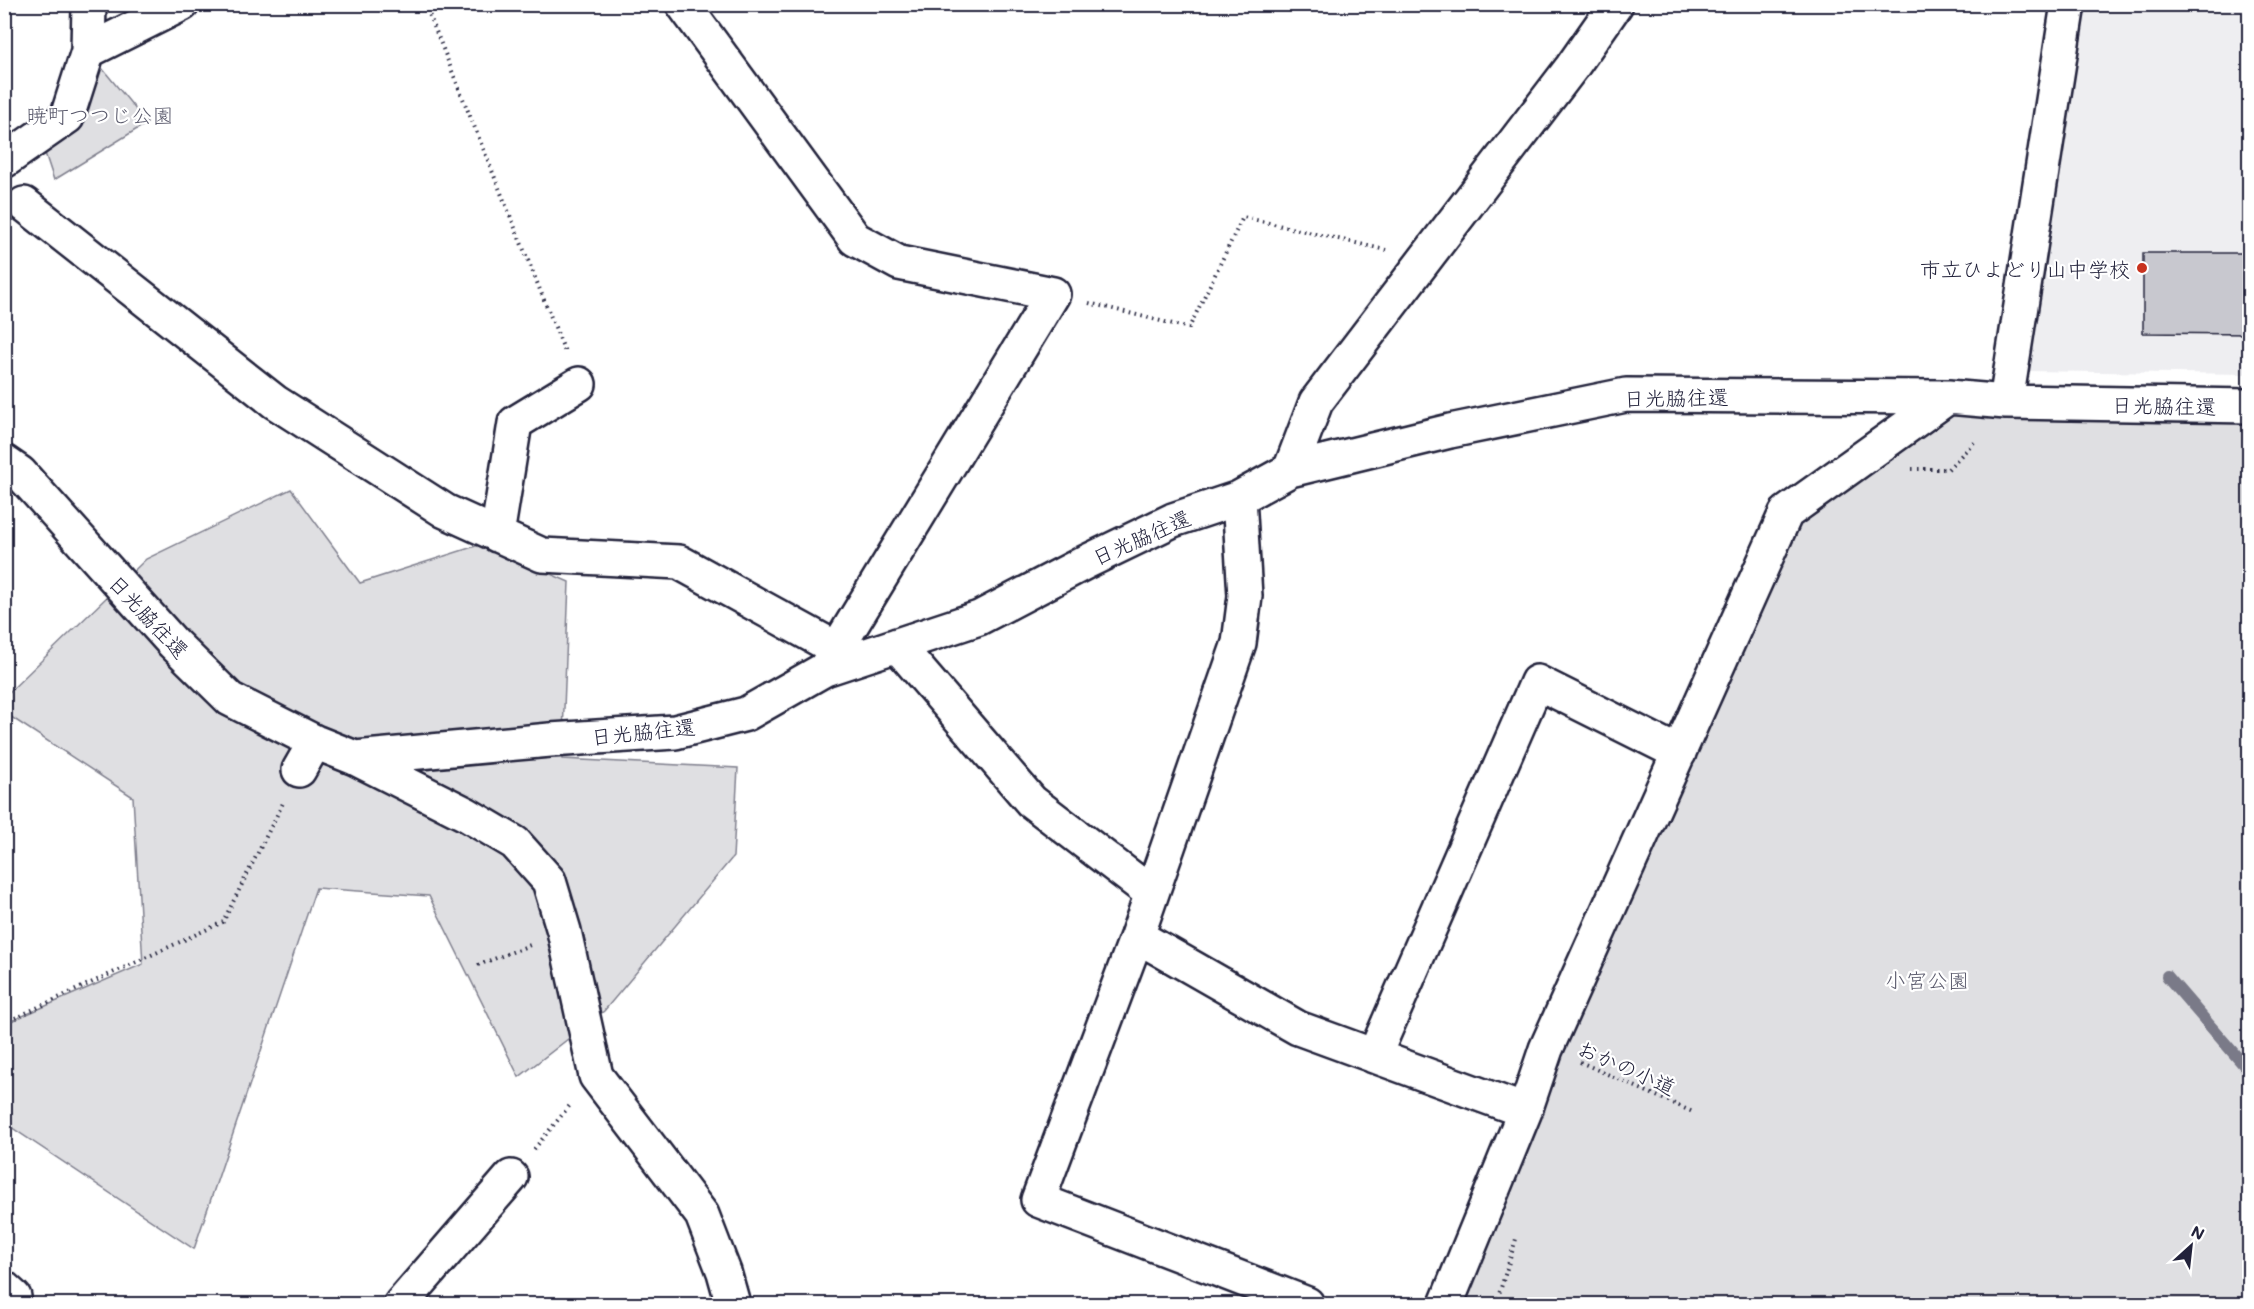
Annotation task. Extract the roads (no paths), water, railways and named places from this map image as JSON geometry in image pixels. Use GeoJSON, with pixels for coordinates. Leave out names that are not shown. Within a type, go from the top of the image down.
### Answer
{"type":"FeatureCollection","features":[{"type":"Feature","properties":{"kind":"street"},"geometry":{"type":"LineString","coordinates":[[4,161],[67,117],[88,51],[89,4]]}},
{"type":"Feature","properties":{"kind":"street"},"geometry":{"type":"LineString","coordinates":[[88,51],[182,4]]}},
{"type":"Feature","properties":{"kind":"street"},"geometry":{"type":"LineString","coordinates":[[24,204],[275,402],[445,511],[542,555],[679,562],[831,659],[1053,294],[900,263],[855,239],[683,4]]}},
{"type":"Feature","properties":{"kind":"street"},"geometry":{"type":"LineString","coordinates":[[1290,470],[1316,402],[1572,67],[1616,4]]}},
{"type":"Feature","properties":{"kind":"street"},"geometry":{"type":"LineString","coordinates":[[2006,402],[2068,4]]}},
{"type":"Feature","properties":{"kind":"street"},"geometry":{"type":"LineString","coordinates":[[497,535],[515,423],[579,384]]}},
{"type":"Feature","properties":{"kind":"street","name":"日光脇往還"},"geometry":{"type":"LineString","coordinates":[[355,758],[550,740],[675,732],[747,714],[831,659],[897,645],[979,618],[1173,520],[1239,498],[1290,470],[1450,431],[1626,395],[1948,396],[2006,402],[2250,406]]}},
{"type":"Feature","properties":{"kind":"street"},"geometry":{"type":"LineString","coordinates":[[1446,1305],[1525,1111],[1546,1049],[1786,513],[1948,396]]}},
{"type":"Feature","properties":{"kind":"street","name":"日光脇往還"},"geometry":{"type":"LineString","coordinates":[[4,462],[20,473],[173,643],[230,699],[315,742],[355,758],[465,814],[515,843],[549,881],[564,931],[586,1087],[702,1215],[724,1272],[733,1305]]}},
{"type":"Feature","properties":{"kind":"street"},"geometry":{"type":"LineString","coordinates":[[1239,498],[1245,596],[1239,643],[1137,936],[1038,1200],[1307,1305]]}},
{"type":"Feature","properties":{"kind":"street"},"geometry":{"type":"LineString","coordinates":[[897,645],[1030,801],[1152,893]]}},
{"type":"Feature","properties":{"kind":"street"},"geometry":{"type":"LineString","coordinates":[[1374,1056],[1537,682],[1679,753]]}},
{"type":"Feature","properties":{"kind":"street"},"geometry":{"type":"LineString","coordinates":[[299,770],[315,742]]}},
{"type":"Feature","properties":{"kind":"street"},"geometry":{"type":"LineString","coordinates":[[1137,936],[1298,1028],[1525,1111]]}},
{"type":"Feature","properties":{"kind":"street"},"geometry":{"type":"LineString","coordinates":[[401,1305],[511,1177]]}},
{"type":"Feature","properties":{"kind":"street"},"geometry":{"type":"LineString","coordinates":[[4,1288],[14,1297],[8,1305]]}},
{"type":"Feature","properties":{"kind":"waterway"},"geometry":{"type":"LineString","coordinates":[[2167,976],[2250,1072]]}},
{"type":"Feature","properties":{"kind":"place","name":"市立ひよどり山中学校"},"geometry":{"type":"Point","coordinates":[2142,268]}},
{"type":"Feature","properties":{"kind":"park label","name":"暁町つつじ公園"},"geometry":{"type":"Point","coordinates":[100,114]}},
{"type":"Feature","properties":{"kind":"park label","name":"小宮公園"},"geometry":{"type":"Point","coordinates":[1927,979]}}]}
